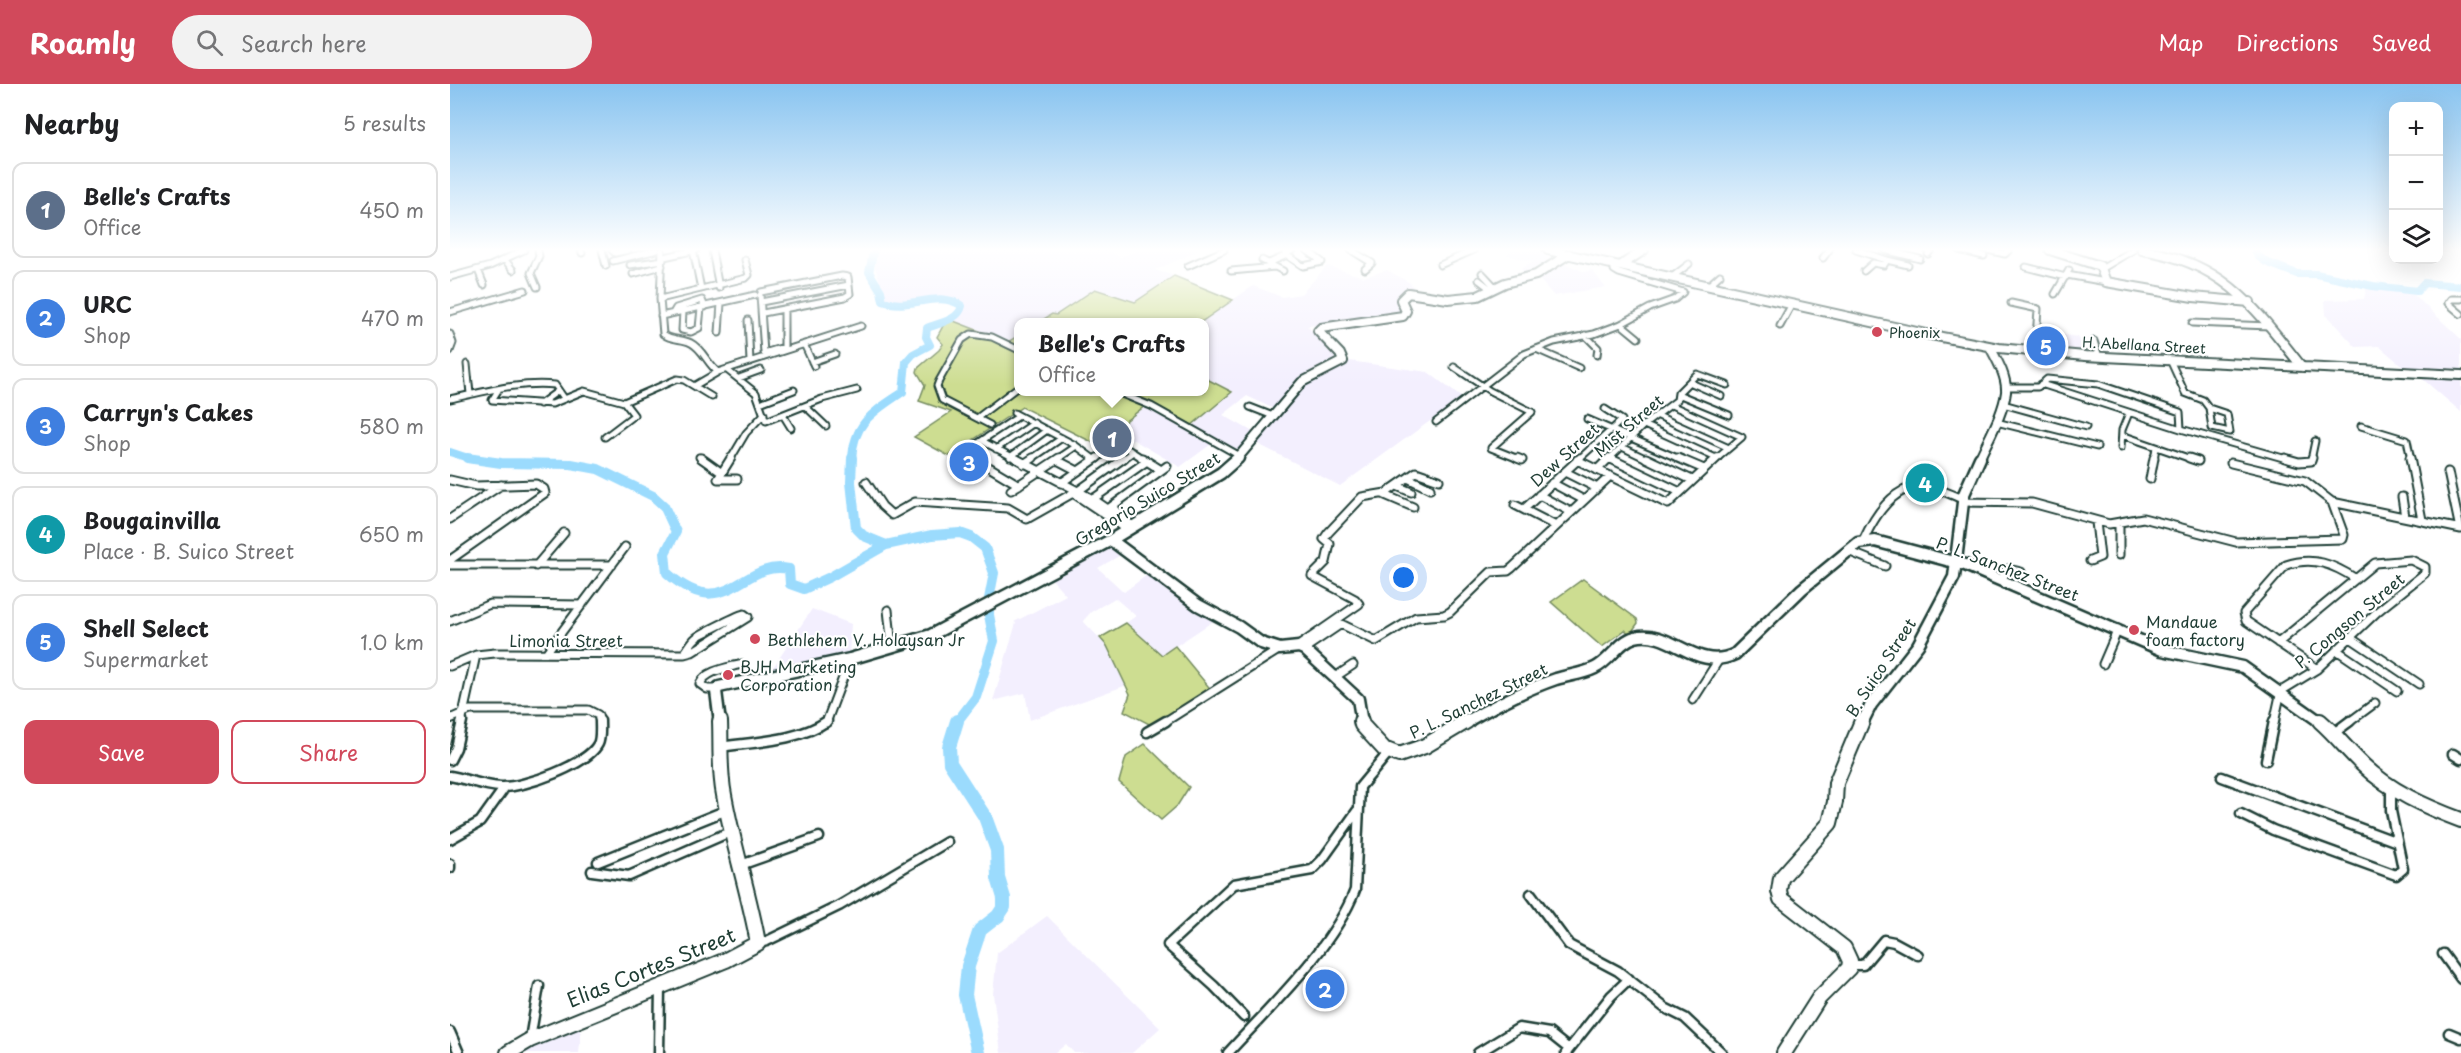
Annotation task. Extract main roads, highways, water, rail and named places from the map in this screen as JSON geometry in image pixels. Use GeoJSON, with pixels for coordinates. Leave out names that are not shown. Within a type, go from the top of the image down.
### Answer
{"type":"FeatureCollection","features":[{"type":"Feature","properties":{"kind":"waterway"},"geometry":{"type":"LineString","coordinates":[[852,460],[853,447],[861,427],[875,412],[903,392],[906,362],[913,354],[930,345],[926,337],[927,328],[953,318],[962,306],[943,299],[893,303],[883,301],[882,295]]}},
{"type":"Feature","properties":{"kind":"waterway"},"geometry":{"type":"LineString","coordinates":[[450,452],[469,458]]}},
{"type":"Feature","properties":{"kind":"waterway"},"geometry":{"type":"LineString","coordinates":[[469,458],[501,463],[571,464],[598,469],[653,496],[664,506],[676,532],[665,553],[667,573],[687,588],[705,593],[719,592],[772,568],[789,569],[790,584],[804,589],[886,545]]}},
{"type":"Feature","properties":{"kind":"waterway"},"geometry":{"type":"LineString","coordinates":[[469,458],[474,460]]}},
{"type":"Feature","properties":{"kind":"waterway"},"geometry":{"type":"LineString","coordinates":[[852,458],[851,482],[856,528],[864,536],[886,545]]}},
{"type":"Feature","properties":{"kind":"waterway"},"geometry":{"type":"LineString","coordinates":[[886,545],[932,535],[960,533],[971,537],[985,548],[994,573],[989,599],[989,615],[994,641],[976,697],[957,722]]}},
{"type":"Feature","properties":{"kind":"waterway"},"geometry":{"type":"LineString","coordinates":[[957,722],[949,747],[950,763],[985,817],[997,850],[998,878],[1004,898],[1004,907],[998,916],[980,930],[968,966],[965,995],[978,1053]]}},
{"type":"Feature","properties":{"kind":"place","name":"Phoenix"},"geometry":{"type":"Point","coordinates":[1877,332]}},
{"type":"Feature","properties":{"kind":"place","name":"Shell Select"},"geometry":{"type":"Point","coordinates":[2046,346]}},
{"type":"Feature","properties":{"kind":"place","name":"Belle's Crafts"},"geometry":{"type":"Point","coordinates":[1112,438]}},
{"type":"Feature","properties":{"kind":"place","name":"Carryn's Cakes"},"geometry":{"type":"Point","coordinates":[969,462]}},
{"type":"Feature","properties":{"kind":"place","name":"Bougainvilla"},"geometry":{"type":"Point","coordinates":[1925,483]}},
{"type":"Feature","properties":{"kind":"place","name":"Mandaue foam factory"},"geometry":{"type":"Point","coordinates":[2134,630]}},
{"type":"Feature","properties":{"kind":"place","name":"Bethlehem V. Holaysan Jr"},"geometry":{"type":"Point","coordinates":[755,639]}},
{"type":"Feature","properties":{"kind":"place","name":"BJH Marketing Corporation"},"geometry":{"type":"Point","coordinates":[728,675]}},
{"type":"Feature","properties":{"kind":"place","name":"URC"},"geometry":{"type":"Point","coordinates":[1325,989]}}]}
